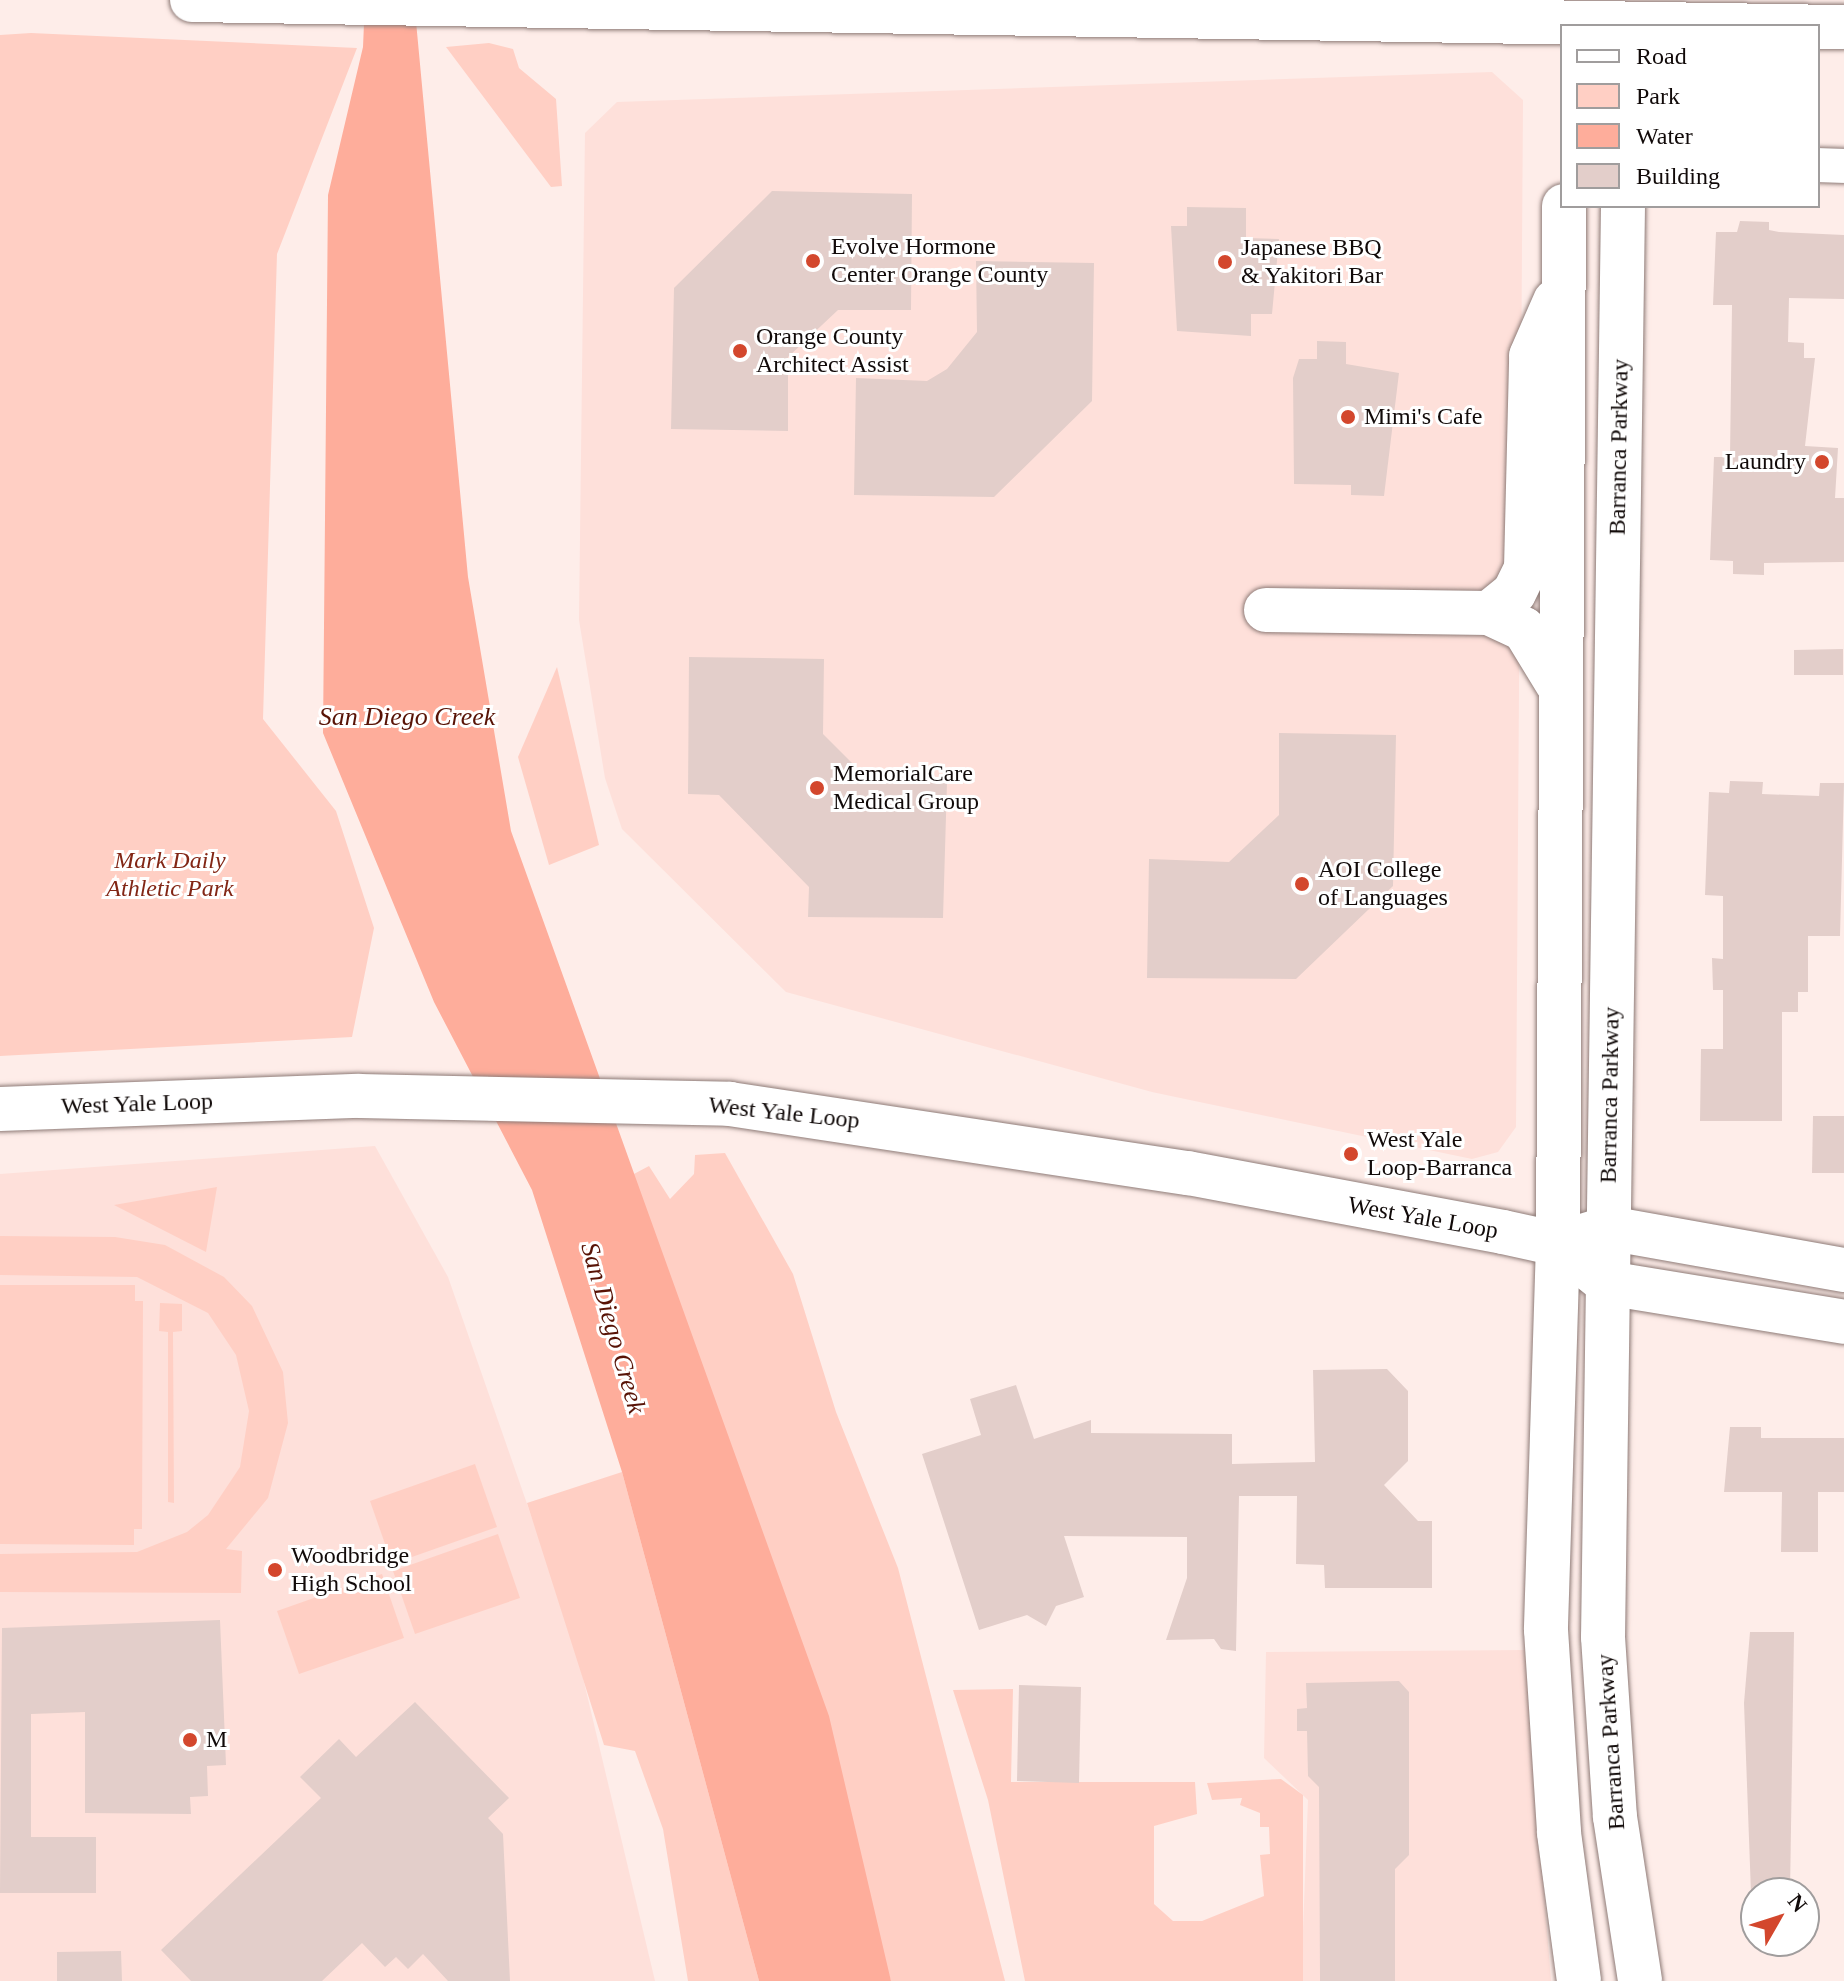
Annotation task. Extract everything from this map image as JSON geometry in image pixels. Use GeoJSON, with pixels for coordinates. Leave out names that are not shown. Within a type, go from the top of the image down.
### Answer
{"type":"FeatureCollection","features":[{"type":"Feature","properties":{"kind":"main road"},"geometry":{"type":"LineString","coordinates":[[192,0],[1625,16],[1784,24]]}},
{"type":"Feature","properties":{"kind":"main road"},"geometry":{"type":"LineString","coordinates":[[1820,26],[1844,27]]}},
{"type":"Feature","properties":{"kind":"main road"},"geometry":{"type":"LineString","coordinates":[[1564,208],[1558,685],[1558,1244],[1546,1630],[1559,1833],[1579,1981]]}},
{"type":"Feature","properties":{"kind":"main road","name":"Barranca Parkway"},"geometry":{"type":"LineString","coordinates":[[1623,208],[1603,1637],[1615,1817],[1640,1981]]}},
{"type":"Feature","properties":{"kind":"main road"},"geometry":{"type":"LineString","coordinates":[[1489,613],[1514,593],[1526,568],[1531,356],[1563,285]]}},
{"type":"Feature","properties":{"kind":"main road"},"geometry":{"type":"LineString","coordinates":[[1266,610],[1489,613],[1524,629],[1558,685]]}},
{"type":"Feature","properties":{"kind":"main road","name":"West Yale Loop"},"geometry":{"type":"LineString","coordinates":[[0,1109],[359,1096],[730,1104],[1188,1173],[1558,1244],[1607,1283],[1844,1322]]}},
{"type":"Feature","properties":{"kind":"main road","name":"West Yale Loop"},"geometry":{"type":"LineString","coordinates":[[1558,1244],[1608,1228],[1844,1270]]}},
{"type":"Feature","properties":{"kind":"street"},"geometry":{"type":"LineString","coordinates":[[1820,165],[1844,166]]}},
{"type":"Feature","properties":{"kind":"shaded area"},"geometry":{"type":"Polygon","coordinates":[[[1492,72],[1523,100],[1516,1127],[1498,1152],[1472,1159],[1152,1092],[786,992],[622,829],[605,778],[579,620],[585,133],[617,102],[1492,72]]]}},
{"type":"Feature","properties":{"kind":"shaded area","name":"Woodbridge High School"},"geometry":{"type":"Polygon","coordinates":[[[375,1146],[448,1277],[573,1636],[655,1981],[0,1981],[0,1174],[375,1146]]]}},
{"type":"Feature","properties":{"kind":"shaded area"},"geometry":{"type":"Polygon","coordinates":[[[1525,1650],[1551,1981],[1301,1981],[1308,1800],[1264,1758],[1266,1652],[1525,1650]]]}},
{"type":"Feature","properties":{"kind":"green space","name":"Mark Daily Athletic Park"},"geometry":{"type":"Polygon","coordinates":[[[31,33],[357,48],[277,254],[263,719],[336,811],[374,928],[352,1037],[0,1056],[0,35],[31,33]]]}},
{"type":"Feature","properties":{"kind":"green space"},"geometry":{"type":"Polygon","coordinates":[[[489,43],[513,49],[519,68],[556,99],[562,186],[551,187],[446,47],[489,43]]]}},
{"type":"Feature","properties":{"kind":"green space"},"geometry":{"type":"Polygon","coordinates":[[[557,667],[599,845],[549,865],[518,757],[557,667]]]}},
{"type":"Feature","properties":{"kind":"green space"},"geometry":{"type":"Polygon","coordinates":[[[725,1153],[793,1274],[836,1412],[898,1568],[1005,1981],[891,1981],[632,1175],[649,1166],[670,1199],[694,1174],[695,1155],[725,1153]]]}},
{"type":"Feature","properties":{"kind":"green space"},"geometry":{"type":"Polygon","coordinates":[[[217,1187],[206,1252],[114,1205],[217,1187]]]}},
{"type":"Feature","properties":{"kind":"green space"},"geometry":{"type":"Polygon","coordinates":[[[0,1236],[115,1237],[165,1245],[224,1277],[252,1306],[283,1372],[288,1423],[268,1498],[226,1549],[242,1551],[241,1593],[0,1592],[0,1554],[137,1552],[187,1532],[208,1515],[240,1467],[249,1411],[236,1355],[208,1313],[137,1277],[0,1275],[0,1236]]]}},
{"type":"Feature","properties":{"kind":"green space"},"geometry":{"type":"Polygon","coordinates":[[[0,1285],[135,1285],[135,1301],[143,1301],[142,1529],[134,1529],[134,1545],[0,1544],[0,1285]]]}},
{"type":"Feature","properties":{"kind":"green space"},"geometry":{"type":"Polygon","coordinates":[[[160,1303],[182,1304],[182,1331],[173,1332],[174,1503],[168,1502],[168,1332],[159,1331],[160,1303]]]}},
{"type":"Feature","properties":{"kind":"green space"},"geometry":{"type":"Polygon","coordinates":[[[475,1464],[497,1527],[392,1564],[370,1501],[475,1464]]]}},
{"type":"Feature","properties":{"kind":"green space"},"geometry":{"type":"Polygon","coordinates":[[[622,1472],[759,1981],[688,1981],[663,1829],[635,1751],[604,1745],[527,1503],[622,1472]]]}},
{"type":"Feature","properties":{"kind":"green space"},"geometry":{"type":"Polygon","coordinates":[[[498,1534],[520,1598],[415,1634],[393,1571],[498,1534]]]}},
{"type":"Feature","properties":{"kind":"green space"},"geometry":{"type":"Polygon","coordinates":[[[382,1574],[404,1638],[299,1674],[277,1611],[382,1574]]]}},
{"type":"Feature","properties":{"kind":"green space"},"geometry":{"type":"Polygon","coordinates":[[[1013,1689],[1011,1782],[1195,1782],[1197,1814],[1154,1826],[1154,1904],[1173,1921],[1202,1921],[1264,1896],[1260,1855],[1270,1854],[1269,1827],[1260,1827],[1260,1813],[1240,1805],[1242,1798],[1212,1800],[1207,1783],[1281,1779],[1303,1795],[1303,1981],[1025,1981],[988,1800],[953,1690],[1013,1689]]]}},
{"type":"Feature","properties":{"kind":"water","name":"San Diego Creek"},"geometry":{"type":"Polygon","coordinates":[[[365,0],[414,0],[468,577],[511,831],[829,1716],[891,1981],[759,1981],[622,1472],[532,1190],[434,1002],[323,733],[328,195],[363,47],[365,0]]]}},
{"type":"Feature","properties":{"kind":"building"},"geometry":{"type":"Polygon","coordinates":[[[772,191],[912,194],[911,310],[838,310],[788,357],[788,431],[671,429],[674,288],[772,191]]]}},
{"type":"Feature","properties":{"kind":"building","name":"Japanese BBQ & Yakitori Bar"},"geometry":{"type":"Polygon","coordinates":[[[1187,207],[1246,208],[1246,238],[1279,239],[1272,314],[1251,314],[1251,336],[1177,331],[1171,226],[1187,226],[1187,207]]]}},
{"type":"Feature","properties":{"kind":"building"},"geometry":{"type":"Polygon","coordinates":[[[1740,221],[1769,222],[1769,230],[1779,232],[1844,235],[1844,299],[1789,298],[1788,342],[1804,343],[1804,358],[1815,358],[1805,446],[1838,448],[1835,498],[1844,498],[1844,562],[1764,563],[1764,575],[1733,574],[1733,561],[1710,560],[1714,457],[1730,457],[1732,305],[1713,305],[1716,232],[1737,232],[1740,221]]]}},
{"type":"Feature","properties":{"kind":"building"},"geometry":{"type":"Polygon","coordinates":[[[976,261],[1094,263],[1092,401],[994,497],[854,495],[856,378],[927,381],[947,369],[977,332],[976,261]]]}},
{"type":"Feature","properties":{"kind":"building","name":"Mimi's Cafe"},"geometry":{"type":"Polygon","coordinates":[[[1317,341],[1346,342],[1346,364],[1399,373],[1384,496],[1351,495],[1351,485],[1294,484],[1293,378],[1299,359],[1317,359],[1317,341]]]}},
{"type":"Feature","properties":{"kind":"building"},"geometry":{"type":"Polygon","coordinates":[[[1843,649],[1843,675],[1794,675],[1794,650],[1843,649]]]}},
{"type":"Feature","properties":{"kind":"building","name":"MemorialCare Medical Group"},"geometry":{"type":"Polygon","coordinates":[[[689,657],[824,659],[823,734],[871,782],[947,782],[943,918],[808,917],[809,887],[719,795],[688,794],[689,657]]]}},
{"type":"Feature","properties":{"kind":"building"},"geometry":{"type":"Polygon","coordinates":[[[1279,733],[1396,735],[1393,886],[1296,979],[1147,978],[1149,859],[1229,862],[1279,815],[1279,733]]]}},
{"type":"Feature","properties":{"kind":"building"},"geometry":{"type":"Polygon","coordinates":[[[1730,781],[1763,782],[1762,794],[1819,796],[1820,783],[1844,783],[1840,936],[1808,936],[1808,992],[1798,992],[1798,1012],[1782,1012],[1782,1121],[1700,1121],[1701,1049],[1723,1049],[1723,990],[1713,990],[1712,958],[1723,959],[1723,896],[1705,895],[1709,792],[1729,793],[1730,781]]]}},
{"type":"Feature","properties":{"kind":"building"},"geometry":{"type":"Polygon","coordinates":[[[1813,1116],[1844,1116],[1844,1173],[1812,1173],[1813,1116]]]}},
{"type":"Feature","properties":{"kind":"building"},"geometry":{"type":"Polygon","coordinates":[[[1387,1369],[1408,1391],[1408,1461],[1384,1485],[1418,1521],[1432,1521],[1432,1588],[1325,1588],[1324,1565],[1296,1564],[1297,1496],[1239,1496],[1236,1651],[1221,1649],[1214,1639],[1166,1640],[1187,1578],[1187,1537],[1064,1536],[1084,1597],[1056,1606],[1046,1626],[1027,1615],[979,1630],[922,1454],[981,1435],[970,1399],[1016,1385],[1034,1439],[1091,1420],[1091,1433],[1232,1434],[1232,1464],[1315,1462],[1313,1370],[1387,1369]]]}},
{"type":"Feature","properties":{"kind":"building"},"geometry":{"type":"Polygon","coordinates":[[[1730,1427],[1761,1427],[1761,1438],[1844,1438],[1844,1492],[1818,1492],[1818,1552],[1781,1552],[1782,1492],[1724,1492],[1730,1427]]]}},
{"type":"Feature","properties":{"kind":"building"},"geometry":{"type":"Polygon","coordinates":[[[220,1620],[226,1765],[207,1766],[208,1796],[190,1797],[191,1814],[85,1813],[85,1712],[31,1714],[31,1837],[96,1837],[96,1893],[0,1893],[2,1628],[220,1620]]]}},
{"type":"Feature","properties":{"kind":"building"},"geometry":{"type":"Polygon","coordinates":[[[1750,1632],[1794,1632],[1790,1877],[1750,1877],[1744,1703],[1750,1632]]]}},
{"type":"Feature","properties":{"kind":"building"},"geometry":{"type":"Polygon","coordinates":[[[1399,1681],[1409,1692],[1409,1855],[1395,1869],[1395,1981],[1320,1981],[1319,1787],[1308,1776],[1307,1731],[1297,1731],[1297,1709],[1307,1708],[1306,1683],[1399,1681]]]}},
{"type":"Feature","properties":{"kind":"building"},"geometry":{"type":"Polygon","coordinates":[[[1019,1685],[1081,1687],[1079,1783],[1017,1781],[1019,1685]]]}},
{"type":"Feature","properties":{"kind":"building"},"geometry":{"type":"Polygon","coordinates":[[[415,1702],[509,1798],[488,1818],[503,1834],[510,1981],[448,1981],[423,1954],[408,1969],[396,1957],[385,1967],[362,1943],[322,1981],[191,1981],[161,1950],[321,1798],[300,1777],[339,1739],[356,1757],[415,1702]]]}},
{"type":"Feature","properties":{"kind":"building"},"geometry":{"type":"Polygon","coordinates":[[[121,1951],[122,1981],[57,1981],[57,1952],[121,1951]]]}},
{"type":"Feature","properties":{"kind":"place","name":"Evolve Hormone Center Orange County"},"geometry":{"type":"Point","coordinates":[813,261]}},
{"type":"Feature","properties":{"kind":"place","name":"Japanese BBQ & Yakitori Bar"},"geometry":{"type":"Point","coordinates":[1225,262]}},
{"type":"Feature","properties":{"kind":"place","name":"Orange County Architect Assist"},"geometry":{"type":"Point","coordinates":[740,351]}},
{"type":"Feature","properties":{"kind":"place","name":"Mimi's Cafe"},"geometry":{"type":"Point","coordinates":[1348,417]}},
{"type":"Feature","properties":{"kind":"place","name":"Laundry"},"geometry":{"type":"Point","coordinates":[1822,462]}},
{"type":"Feature","properties":{"kind":"place","name":"MemorialCare Medical Group"},"geometry":{"type":"Point","coordinates":[817,788]}},
{"type":"Feature","properties":{"kind":"place","name":"AOI College of Languages"},"geometry":{"type":"Point","coordinates":[1302,884]}},
{"type":"Feature","properties":{"kind":"place","name":"West Yale Loop-Barranca"},"geometry":{"type":"Point","coordinates":[1351,1154]}},
{"type":"Feature","properties":{"kind":"place","name":"Woodbridge High School"},"geometry":{"type":"Point","coordinates":[275,1570]}},
{"type":"Feature","properties":{"kind":"place","name":"M"},"geometry":{"type":"Point","coordinates":[190,1740]}}]}
